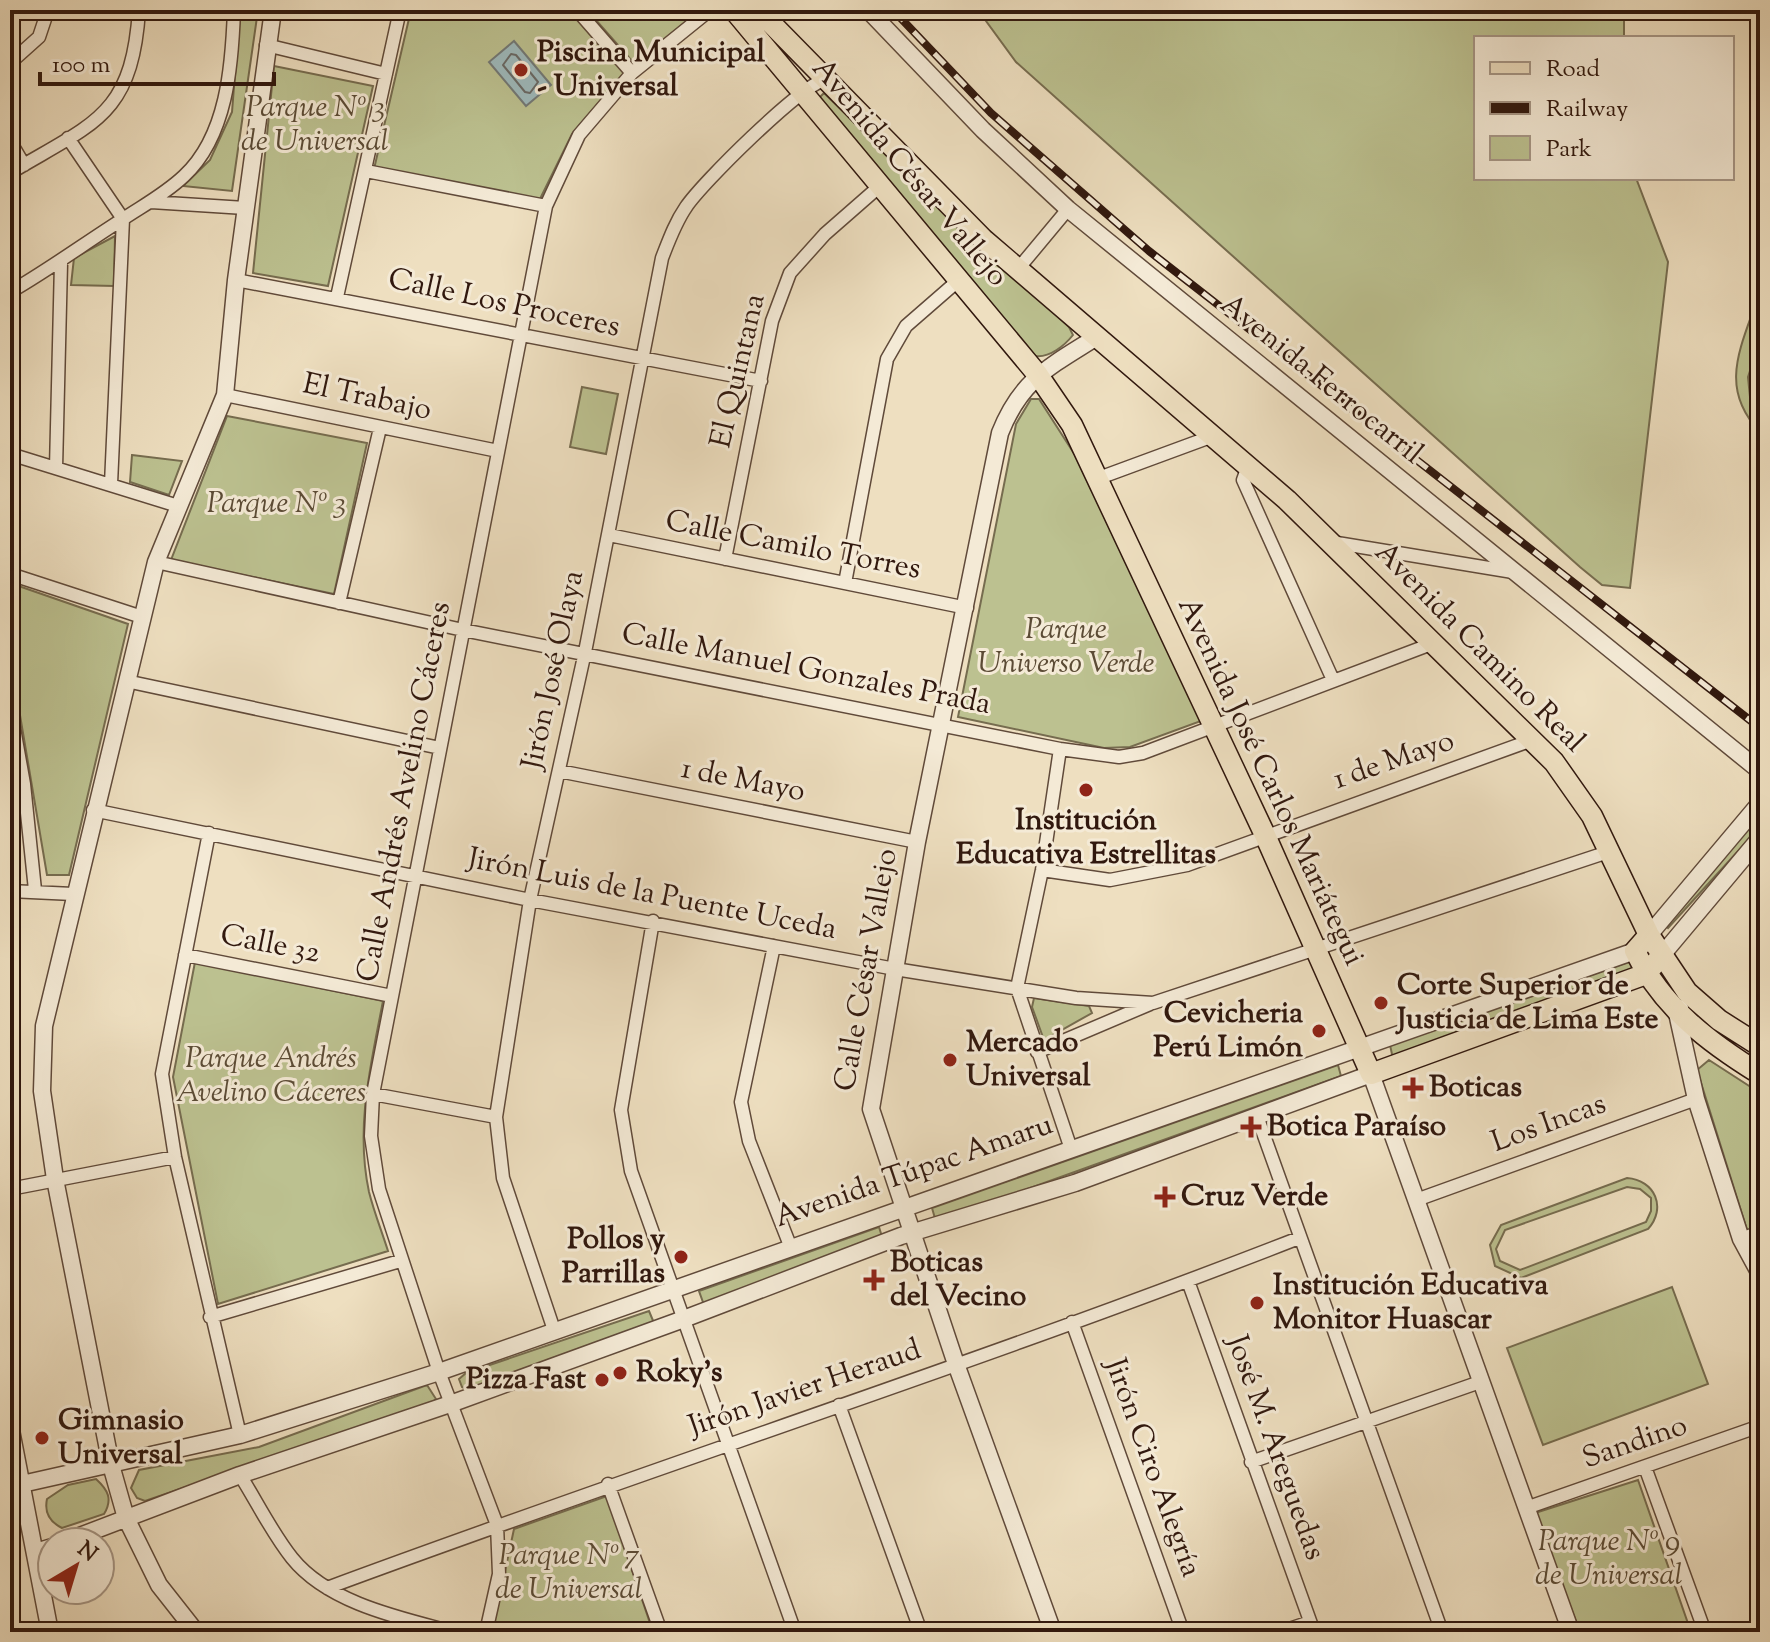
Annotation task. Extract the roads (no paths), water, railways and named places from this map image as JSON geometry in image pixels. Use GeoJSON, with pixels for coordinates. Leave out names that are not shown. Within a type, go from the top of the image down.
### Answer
{"type":"FeatureCollection","features":[{"type":"Feature","properties":{"kind":"main road","name":"Avenida César Vallejo"},"geometry":{"type":"LineString","coordinates":[[734,10],[1038,375]]}},
{"type":"Feature","properties":{"kind":"main road","name":"Avenida César Vallejo"},"geometry":{"type":"LineString","coordinates":[[758,10],[824,80],[1018,269],[1095,338]]}},
{"type":"Feature","properties":{"kind":"main road","name":"Avenida Camino Real"},"geometry":{"type":"LineString","coordinates":[[1095,338],[1248,466],[1331,542],[1532,740],[1574,787],[1611,851],[1649,935],[1687,992],[1719,1020],[1758,1040]]}},
{"type":"Feature","properties":{"kind":"main road","name":"Avenida José Carlos Mariátegui"},"geometry":{"type":"LineString","coordinates":[[1038,375],[1072,425],[1099,478],[1265,835],[1371,1074]]}},
{"type":"Feature","properties":{"kind":"main road","name":"Avenida Túpac Amaru"},"geometry":{"type":"LineString","coordinates":[[1635,951],[1649,935]]}},
{"type":"Feature","properties":{"kind":"main road"},"geometry":{"type":"LineString","coordinates":[[1635,951],[1646,974],[1677,1013],[1706,1039],[1760,1074]]}},
{"type":"Feature","properties":{"kind":"main road","name":"Avenida Túpac Amaru"},"geometry":{"type":"LineString","coordinates":[[1371,1074],[1646,974],[1662,955]]}},
{"type":"Feature","properties":{"kind":"street"},"geometry":{"type":"LineString","coordinates":[[10,63],[39,37],[48,10]]}},
{"type":"Feature","properties":{"kind":"street"},"geometry":{"type":"LineString","coordinates":[[10,173],[68,138],[108,109],[125,85],[134,58],[139,10]]}},
{"type":"Feature","properties":{"kind":"street"},"geometry":{"type":"LineString","coordinates":[[10,292],[61,263],[151,202],[195,165],[211,138],[226,91],[234,10]]}},
{"type":"Feature","properties":{"kind":"street"},"geometry":{"type":"LineString","coordinates":[[196,1632],[159,1585],[126,1518],[111,1465],[55,1179],[42,1091],[44,1026],[93,810],[156,562],[225,395],[236,280],[273,10]]}},
{"type":"Feature","properties":{"kind":"street"},"geometry":{"type":"LineString","coordinates":[[337,297],[400,10]]}},
{"type":"Feature","properties":{"kind":"street"},"geometry":{"type":"LineString","coordinates":[[577,10],[632,73]]}},
{"type":"Feature","properties":{"kind":"street","name":"Calle Andrés Avelino Cáceres"},"geometry":{"type":"LineString","coordinates":[[486,1632],[499,1574],[497,1525],[400,1261],[373,1164],[373,1094],[546,206],[579,135],[632,73],[710,10]]}},
{"type":"Feature","properties":{"kind":"street","name":"Avenida Ferrocarril"},"geometry":{"type":"LineString","coordinates":[[868,10],[983,130],[1068,209],[1759,771]]}},
{"type":"Feature","properties":{"kind":"street"},"geometry":{"type":"LineString","coordinates":[[266,45],[386,74]]}},
{"type":"Feature","properties":{"kind":"street","name":"Jirón José Olaya"},"geometry":{"type":"LineString","coordinates":[[554,1330],[503,1178],[496,1117],[530,900],[585,652],[645,360],[662,258],[684,210],[717,170],[803,93],[824,80]]}},
{"type":"Feature","properties":{"kind":"street"},"geometry":{"type":"LineString","coordinates":[[68,138],[123,219],[111,484]]}},
{"type":"Feature","properties":{"kind":"street"},"geometry":{"type":"LineString","coordinates":[[10,141],[24,165]]}},
{"type":"Feature","properties":{"kind":"street"},"geometry":{"type":"LineString","coordinates":[[366,171],[546,206]]}},
{"type":"Feature","properties":{"kind":"street","name":"El Quintana"},"geometry":{"type":"LineString","coordinates":[[725,559],[772,321],[790,273],[825,234],[881,185]]}},
{"type":"Feature","properties":{"kind":"street"},"geometry":{"type":"LineString","coordinates":[[151,202],[245,208]]}},
{"type":"Feature","properties":{"kind":"street"},"geometry":{"type":"LineString","coordinates":[[1018,269],[1068,209]]}},
{"type":"Feature","properties":{"kind":"street"},"geometry":{"type":"LineString","coordinates":[[56,468],[61,263]]}},
{"type":"Feature","properties":{"kind":"street"},"geometry":{"type":"LineString","coordinates":[[845,583],[887,359],[906,326],[960,279]]}},
{"type":"Feature","properties":{"kind":"street","name":"Calle Los Proceres"},"geometry":{"type":"LineString","coordinates":[[236,280],[761,381]]}},
{"type":"Feature","properties":{"kind":"street","name":"Calle César Vallejo"},"geometry":{"type":"LineString","coordinates":[[1053,1632],[956,1364],[871,1109],[917,842],[967,608],[1000,433],[1011,405],[1038,375],[1095,338]]}},
{"type":"Feature","properties":{"kind":"street","name":"El Trabajo"},"geometry":{"type":"LineString","coordinates":[[225,395],[498,451]]}},
{"type":"Feature","properties":{"kind":"street"},"geometry":{"type":"LineString","coordinates":[[339,603],[380,428]]}},
{"type":"Feature","properties":{"kind":"street"},"geometry":{"type":"LineString","coordinates":[[1099,478],[1213,436]]}},
{"type":"Feature","properties":{"kind":"street"},"geometry":{"type":"LineString","coordinates":[[10,454],[178,506]]}},
{"type":"Feature","properties":{"kind":"street"},"geometry":{"type":"LineString","coordinates":[[1248,466],[1243,480],[1333,680]]}},
{"type":"Feature","properties":{"kind":"street","name":"Calle Camilo Torres"},"geometry":{"type":"LineString","coordinates":[[609,535],[967,608]]}},
{"type":"Feature","properties":{"kind":"street"},"geometry":{"type":"LineString","coordinates":[[1331,542],[1514,572]]}},
{"type":"Feature","properties":{"kind":"street","name":"Calle Manuel Gonzales Prada"},"geometry":{"type":"LineString","coordinates":[[156,562],[463,630],[943,723],[1060,749],[1119,757],[1143,753],[1434,643]]}},
{"type":"Feature","properties":{"kind":"street"},"geometry":{"type":"LineString","coordinates":[[10,574],[142,617]]}},
{"type":"Feature","properties":{"kind":"street"},"geometry":{"type":"LineString","coordinates":[[126,681],[440,748]]}},
{"type":"Feature","properties":{"kind":"street"},"geometry":{"type":"LineString","coordinates":[[10,706],[24,784],[35,890]]}},
{"type":"Feature","properties":{"kind":"street","name":"1 de Mayo"},"geometry":{"type":"LineString","coordinates":[[1042,870],[1110,880],[1187,865],[1532,740]]}},
{"type":"Feature","properties":{"kind":"street"},"geometry":{"type":"LineString","coordinates":[[1060,749],[1042,870],[1017,988],[1071,1149]]}},
{"type":"Feature","properties":{"kind":"street","name":"1 de Mayo"},"geometry":{"type":"LineString","coordinates":[[559,771],[917,842]]}},
{"type":"Feature","properties":{"kind":"street","name":"Avenida Túpac Amaru"},"geometry":{"type":"LineString","coordinates":[[1649,935],[1760,803]]}},
{"type":"Feature","properties":{"kind":"street","name":"Jirón Luis de la Puente Uceda"},"geometry":{"type":"LineString","coordinates":[[93,810],[416,874],[530,900],[895,969],[1076,998],[1153,1003],[1611,851]]}},
{"type":"Feature","properties":{"kind":"street"},"geometry":{"type":"LineString","coordinates":[[209,833],[162,1074],[175,1157],[240,1435]]}},
{"type":"Feature","properties":{"kind":"street","name":"Avenida Túpac Amaru"},"geometry":{"type":"LineString","coordinates":[[1662,955],[1760,838]]}},
{"type":"Feature","properties":{"kind":"street"},"geometry":{"type":"LineString","coordinates":[[10,891],[73,894]]}},
{"type":"Feature","properties":{"kind":"street"},"geometry":{"type":"LineString","coordinates":[[653,921],[621,1110],[631,1171],[681,1320],[795,1632]]}},
{"type":"Feature","properties":{"kind":"street"},"geometry":{"type":"LineString","coordinates":[[774,946],[741,1102],[749,1141],[791,1248]]}},
{"type":"Feature","properties":{"kind":"street","name":"Avenida Túpac Amaru"},"geometry":{"type":"LineString","coordinates":[[22,1484],[240,1435],[439,1372],[670,1288],[1635,951]]}},
{"type":"Feature","properties":{"kind":"street","name":"Calle 32"},"geometry":{"type":"LineString","coordinates":[[185,955],[392,996]]}},
{"type":"Feature","properties":{"kind":"street"},"geometry":{"type":"LineString","coordinates":[[1687,992],[1677,1013],[1696,1099],[1741,1239],[1760,1274]]}},
{"type":"Feature","properties":{"kind":"street"},"geometry":{"type":"LineString","coordinates":[[1037,1052],[1153,1003]]}},
{"type":"Feature","properties":{"kind":"street","name":"Avenida Túpac Amaru"},"geometry":{"type":"LineString","coordinates":[[105,1526],[240,1475],[453,1403],[912,1233],[1075,1183],[1371,1074]]}},
{"type":"Feature","properties":{"kind":"street","name":"Avenida José Carlos Mariátegui"},"geometry":{"type":"LineString","coordinates":[[1371,1074],[1419,1199],[1480,1382],[1571,1632]]}},
{"type":"Feature","properties":{"kind":"street"},"geometry":{"type":"LineString","coordinates":[[373,1094],[496,1117]]}},
{"type":"Feature","properties":{"kind":"street","name":"Los Incas"},"geometry":{"type":"LineString","coordinates":[[1419,1199],[1696,1099]]}},
{"type":"Feature","properties":{"kind":"street"},"geometry":{"type":"LineString","coordinates":[[1257,1116],[1442,1632]]}},
{"type":"Feature","properties":{"kind":"street"},"geometry":{"type":"LineString","coordinates":[[10,1189],[175,1157]]}},
{"type":"Feature","properties":{"kind":"street"},"geometry":{"type":"LineString","coordinates":[[1741,1239],[1760,1232]]}},
{"type":"Feature","properties":{"kind":"street","name":"Jirón Javier Heraud"},"geometry":{"type":"LineString","coordinates":[[327,1588],[608,1484],[1188,1281],[1299,1238]]}},
{"type":"Feature","properties":{"kind":"street"},"geometry":{"type":"LineString","coordinates":[[210,1317],[400,1261]]}},
{"type":"Feature","properties":{"kind":"street","name":"José M. Areguedas"},"geometry":{"type":"LineString","coordinates":[[1188,1281],[1312,1627]]}},
{"type":"Feature","properties":{"kind":"street","name":"Jirón Ciro Alegría"},"geometry":{"type":"LineString","coordinates":[[1072,1322],[1183,1632]]}},
{"type":"Feature","properties":{"kind":"street"},"geometry":{"type":"LineString","coordinates":[[1251,1462],[1480,1382]]}},
{"type":"Feature","properties":{"kind":"street"},"geometry":{"type":"LineString","coordinates":[[839,1405],[921,1632]]}},
{"type":"Feature","properties":{"kind":"street"},"geometry":{"type":"LineString","coordinates":[[10,1425],[22,1484],[36,1526]]}},
{"type":"Feature","properties":{"kind":"street","name":"Sandino"},"geometry":{"type":"LineString","coordinates":[[1526,1508],[1760,1426]]}},
{"type":"Feature","properties":{"kind":"street"},"geometry":{"type":"LineString","coordinates":[[1645,1467],[1705,1632]]}},
{"type":"Feature","properties":{"kind":"street"},"geometry":{"type":"LineString","coordinates":[[240,1475],[293,1559],[327,1588],[404,1620],[453,1632]]}},
{"type":"Feature","properties":{"kind":"street"},"geometry":{"type":"LineString","coordinates":[[608,1484],[661,1632]]}},
{"type":"Feature","properties":{"kind":"street"},"geometry":{"type":"LineString","coordinates":[[48,1606],[50,1632]]}},
{"type":"Feature","properties":{"kind":"street"},"geometry":{"type":"LineString","coordinates":[[1280,1632],[1312,1627]]}},
{"type":"Feature","properties":{"kind":"water"},"geometry":{"type":"Polygon","coordinates":[[[514,41],[551,85],[526,106],[489,62],[514,41]]]}},
{"type":"Feature","properties":{"kind":"railway"},"geometry":{"type":"LineString","coordinates":[[893,10],[991,113],[1149,251],[1760,728]]}},
{"type":"Feature","properties":{"kind":"place","name":"Piscina Municipal - Universal"},"geometry":{"type":"Point","coordinates":[521,70]}},
{"type":"Feature","properties":{"kind":"place","name":"Institución Educativa Estrellitas"},"geometry":{"type":"Point","coordinates":[1086,790]}},
{"type":"Feature","properties":{"kind":"place","name":"Corte Superior de Justicia de Lima Este"},"geometry":{"type":"Point","coordinates":[1381,1003]}},
{"type":"Feature","properties":{"kind":"place","name":"Cevicheria Perú Limón"},"geometry":{"type":"Point","coordinates":[1319,1031]}},
{"type":"Feature","properties":{"kind":"place","name":"Mercado Universal"},"geometry":{"type":"Point","coordinates":[950,1060]}},
{"type":"Feature","properties":{"kind":"place","name":"Boticas"},"geometry":{"type":"Point","coordinates":[1413,1088]}},
{"type":"Feature","properties":{"kind":"place","name":"Botica Paraíso"},"geometry":{"type":"Point","coordinates":[1251,1127]}},
{"type":"Feature","properties":{"kind":"place","name":"Cruz Verde"},"geometry":{"type":"Point","coordinates":[1165,1197]}},
{"type":"Feature","properties":{"kind":"place","name":"Pollos y Parrillas"},"geometry":{"type":"Point","coordinates":[681,1257]}},
{"type":"Feature","properties":{"kind":"place","name":"Boticas del Vecino"},"geometry":{"type":"Point","coordinates":[874,1280]}},
{"type":"Feature","properties":{"kind":"place","name":"Institución Educativa Monitor Huascar"},"geometry":{"type":"Point","coordinates":[1257,1303]}},
{"type":"Feature","properties":{"kind":"place","name":"Roky's"},"geometry":{"type":"Point","coordinates":[620,1373]}},
{"type":"Feature","properties":{"kind":"place","name":"Pizza Fast"},"geometry":{"type":"Point","coordinates":[602,1380]}},
{"type":"Feature","properties":{"kind":"place","name":"Gimnasio Universal"},"geometry":{"type":"Point","coordinates":[42,1438]}},
{"type":"Feature","properties":{"kind":"park label","name":"Parque Nº 3 de Universal"},"geometry":{"type":"Point","coordinates":[315,125]}},
{"type":"Feature","properties":{"kind":"park label","name":"Parque Nº 3"},"geometry":{"type":"Point","coordinates":[276,504]}},
{"type":"Feature","properties":{"kind":"park label","name":"Parque Universo Verde"},"geometry":{"type":"Point","coordinates":[1066,647]}},
{"type":"Feature","properties":{"kind":"park label","name":"Parque Andrés Avelino Cáceres"},"geometry":{"type":"Point","coordinates":[271,1076]}},
{"type":"Feature","properties":{"kind":"park label","name":"Parque Nº 9 de Universal"},"geometry":{"type":"Point","coordinates":[1609,1559]}},
{"type":"Feature","properties":{"kind":"park label","name":"Parque Nº 7 de Universal"},"geometry":{"type":"Point","coordinates":[569,1573]}}]}
